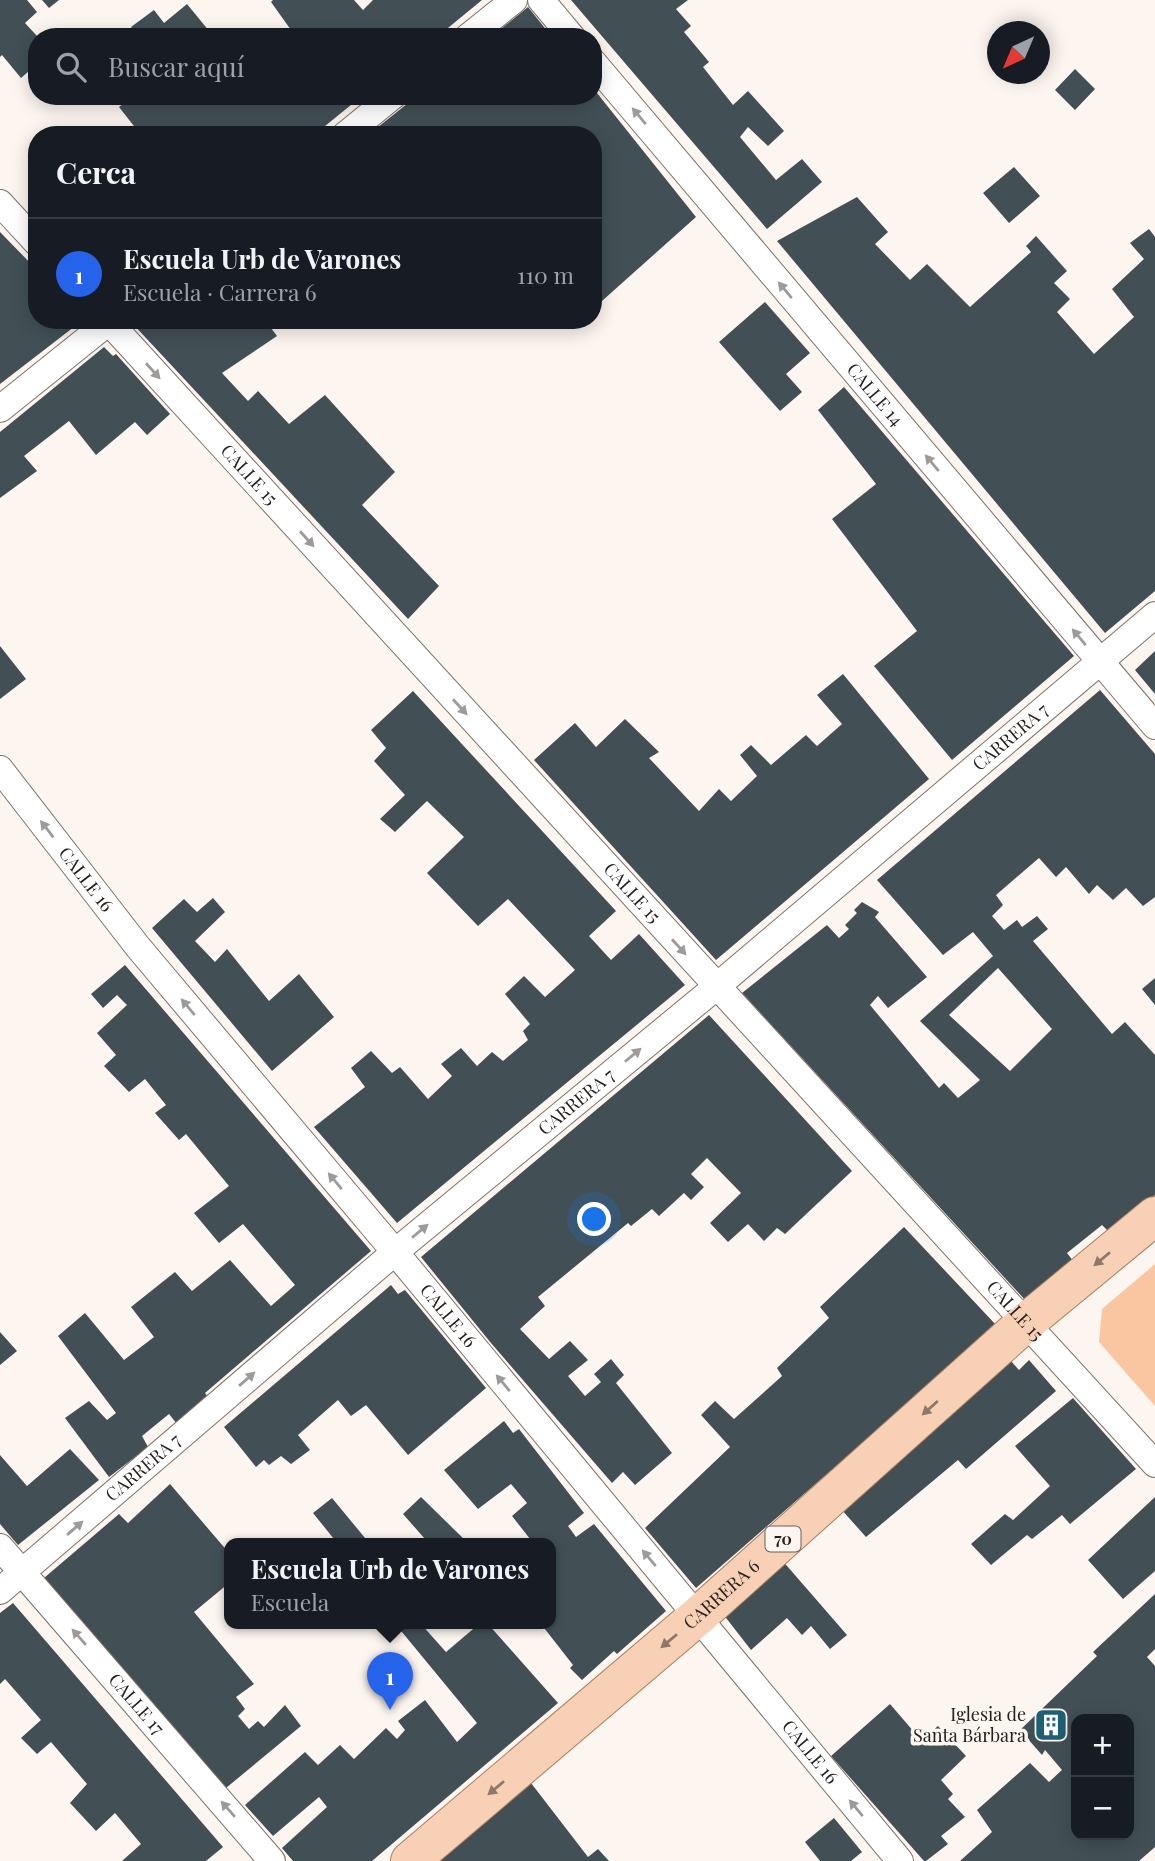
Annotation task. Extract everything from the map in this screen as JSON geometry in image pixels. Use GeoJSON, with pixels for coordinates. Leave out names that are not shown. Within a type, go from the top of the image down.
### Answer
{"type":"FeatureCollection","features":[{"type":"Feature","properties":{"kind":"main road","name":"CARRERA 6"},"geometry":{"type":"LineString","coordinates":[[410,1861],[698,1616],[1024,1324],[1155,1216]]}},
{"type":"Feature","properties":{"kind":"street"},"geometry":{"type":"LineString","coordinates":[[479,28],[514,0]]}},
{"type":"Feature","properties":{"kind":"street"},"geometry":{"type":"LineString","coordinates":[[541,0],[564,28]]}},
{"type":"Feature","properties":{"kind":"street","name":"CALLE 14"},"geometry":{"type":"LineString","coordinates":[[602,73],[1155,726]]}},
{"type":"Feature","properties":{"kind":"street"},"geometry":{"type":"LineString","coordinates":[[356,126],[382,105]]}},
{"type":"Feature","properties":{"kind":"street"},"geometry":{"type":"LineString","coordinates":[[0,203],[28,233]]}},
{"type":"Feature","properties":{"kind":"street"},"geometry":{"type":"LineString","coordinates":[[0,409],[99,329]]}},
{"type":"Feature","properties":{"kind":"street","name":"CALLE 15"},"geometry":{"type":"LineString","coordinates":[[116,329],[1024,1324],[1155,1464]]}},
{"type":"Feature","properties":{"kind":"street","name":"CARRERA 7"},"geometry":{"type":"LineString","coordinates":[[0,1591],[395,1252],[716,987],[1155,615]]}},
{"type":"Feature","properties":{"kind":"street","name":"CALLE 16"},"geometry":{"type":"LineString","coordinates":[[0,769],[138,947],[900,1861]]}},
{"type":"Feature","properties":{"kind":"street","name":"CALLE 17"},"geometry":{"type":"LineString","coordinates":[[0,1547],[272,1861]]}},
{"type":"Feature","properties":{"kind":"shaded area"},"geometry":{"type":"Polygon","coordinates":[[[1155,1264],[1155,1406],[1099,1342],[1102,1309],[1155,1264]]]}},
{"type":"Feature","properties":{"kind":"building"},"geometry":{"type":"Polygon","coordinates":[[[0,0],[27,0],[37,12],[25,23],[30,28],[28,72],[21,78],[2,55],[0,57],[0,0]]]}},
{"type":"Feature","properties":{"kind":"building"},"geometry":{"type":"Polygon","coordinates":[[[42,0],[59,0],[49,8],[42,0]]]}},
{"type":"Feature","properties":{"kind":"building"},"geometry":{"type":"Polygon","coordinates":[[[354,0],[363,10],[373,0],[482,0],[448,28],[290,28],[271,2],[354,0]]]}},
{"type":"Feature","properties":{"kind":"building"},"geometry":{"type":"Polygon","coordinates":[[[571,0],[688,0],[676,9],[691,26],[684,32],[709,62],[703,67],[733,105],[748,91],[784,131],[768,146],[748,127],[740,137],[776,180],[802,159],[822,182],[767,229],[602,36],[602,28],[595,28],[571,0]]]}},
{"type":"Feature","properties":{"kind":"building"},"geometry":{"type":"Polygon","coordinates":[[[187,4],[207,28],[131,27],[154,10],[164,23],[187,4]]]}},
{"type":"Feature","properties":{"kind":"building"},"geometry":{"type":"Polygon","coordinates":[[[528,7],[545,28],[502,28],[528,7]]]}},
{"type":"Feature","properties":{"kind":"building"},"geometry":{"type":"Polygon","coordinates":[[[1075,69],[1095,89],[1075,110],[1055,90],[1075,69]]]}},
{"type":"Feature","properties":{"kind":"building"},"geometry":{"type":"Polygon","coordinates":[[[602,99],[696,217],[602,301],[602,126],[379,126],[406,105],[602,105],[602,99]]]}},
{"type":"Feature","properties":{"kind":"building"},"geometry":{"type":"Polygon","coordinates":[[[351,105],[325,126],[134,126],[119,107],[351,105]]]}},
{"type":"Feature","properties":{"kind":"building"},"geometry":{"type":"Polygon","coordinates":[[[1014,167],[1040,196],[1009,223],[983,193],[1014,167]]]}},
{"type":"Feature","properties":{"kind":"building"},"geometry":{"type":"Polygon","coordinates":[[[857,197],[888,232],[875,244],[910,280],[927,264],[970,307],[1031,252],[1026,246],[1036,236],[1067,271],[1054,283],[1070,299],[1057,312],[1094,354],[1134,317],[1112,289],[1144,259],[1130,243],[1149,229],[1155,237],[1155,591],[1105,633],[777,241],[857,197]]]}},
{"type":"Feature","properties":{"kind":"building"},"geometry":{"type":"Polygon","coordinates":[[[0,232],[28,261],[28,329],[71,329],[0,384],[0,232]]]}},
{"type":"Feature","properties":{"kind":"building"},"geometry":{"type":"Polygon","coordinates":[[[765,302],[810,353],[786,374],[802,392],[780,411],[719,342],[765,302]]]}},
{"type":"Feature","properties":{"kind":"building"},"geometry":{"type":"Polygon","coordinates":[[[138,329],[272,329],[277,336],[222,373],[248,401],[258,391],[289,424],[325,395],[395,472],[362,505],[439,586],[408,619],[138,329]]]}},
{"type":"Feature","properties":{"kind":"building"},"geometry":{"type":"Polygon","coordinates":[[[104,347],[113,356],[116,354],[170,414],[147,435],[135,422],[96,455],[69,421],[24,456],[37,471],[0,498],[0,432],[104,347]]]}},
{"type":"Feature","properties":{"kind":"building"},"geometry":{"type":"Polygon","coordinates":[[[844,387],[1074,656],[952,760],[874,666],[917,631],[832,519],[876,484],[818,410],[844,387]]]}},
{"type":"Feature","properties":{"kind":"building"},"geometry":{"type":"Polygon","coordinates":[[[0,646],[26,679],[0,699],[0,646]]]}},
{"type":"Feature","properties":{"kind":"building"},"geometry":{"type":"Polygon","coordinates":[[[1155,651],[1155,694],[1135,670],[1155,651]]]}},
{"type":"Feature","properties":{"kind":"building"},"geometry":{"type":"Polygon","coordinates":[[[843,674],[929,779],[716,960],[534,760],[575,723],[596,747],[625,719],[659,752],[649,758],[699,811],[719,789],[731,801],[757,776],[740,755],[751,745],[771,765],[806,735],[817,746],[842,724],[817,695],[843,674]]]}},
{"type":"Feature","properties":{"kind":"building"},"geometry":{"type":"Polygon","coordinates":[[[1100,690],[1155,754],[1155,897],[1143,906],[1126,888],[1113,900],[1097,885],[1089,894],[1066,867],[1056,877],[1039,858],[996,895],[1003,905],[992,916],[1004,930],[1017,920],[1022,927],[1037,916],[1048,929],[1033,941],[1112,1034],[1125,1022],[1155,1055],[1155,1195],[1110,1233],[1102,1225],[1067,1253],[1074,1262],[1027,1302],[742,993],[827,925],[839,938],[849,929],[845,925],[857,913],[854,910],[862,902],[879,912],[875,917],[927,977],[888,1008],[878,996],[870,1005],[939,1088],[944,1083],[958,1098],[980,1080],[920,1021],[993,956],[973,932],[943,955],[877,880],[1100,690]],[[998,968],[949,1015],[1010,1071],[1052,1029],[998,968]]]}},
{"type":"Feature","properties":{"kind":"building"},"geometry":{"type":"Polygon","coordinates":[[[413,691],[616,911],[589,936],[611,960],[639,934],[685,985],[397,1223],[314,1127],[365,1087],[351,1068],[371,1051],[392,1073],[400,1067],[428,1099],[452,1076],[441,1064],[461,1048],[477,1066],[492,1052],[503,1061],[528,1040],[523,1031],[530,1024],[505,994],[524,976],[545,997],[575,970],[508,899],[478,926],[427,873],[464,837],[427,801],[395,832],[380,819],[405,795],[374,761],[386,748],[371,730],[413,691]]]}},
{"type":"Feature","properties":{"kind":"building"},"geometry":{"type":"Polygon","coordinates":[[[213,898],[225,912],[195,941],[215,962],[227,949],[269,1001],[299,974],[334,1017],[272,1071],[152,928],[184,899],[197,912],[213,898]]]}},
{"type":"Feature","properties":{"kind":"building"},"geometry":{"type":"Polygon","coordinates":[[[125,965],[371,1251],[205,1393],[208,1397],[177,1424],[169,1414],[142,1436],[148,1447],[109,1477],[65,1418],[89,1401],[107,1420],[116,1413],[58,1336],[85,1313],[124,1360],[154,1337],[131,1307],[175,1272],[192,1291],[230,1260],[271,1306],[295,1285],[243,1224],[219,1243],[194,1213],[229,1186],[186,1134],[179,1140],[155,1113],[166,1105],[145,1079],[129,1092],[104,1066],[116,1055],[97,1033],[127,1005],[117,995],[103,1008],[91,994],[125,965]]]}},
{"type":"Feature","properties":{"kind":"building"},"geometry":{"type":"Polygon","coordinates":[[[1155,978],[1155,1005],[1142,989],[1155,978]]]}},
{"type":"Feature","properties":{"kind":"building"},"geometry":{"type":"Polygon","coordinates":[[[709,1015],[852,1171],[785,1234],[777,1228],[764,1241],[748,1224],[728,1242],[710,1223],[741,1193],[707,1158],[691,1174],[704,1187],[691,1200],[684,1193],[659,1216],[652,1209],[631,1226],[628,1223],[538,1297],[545,1306],[520,1329],[549,1359],[570,1341],[588,1360],[568,1376],[585,1396],[601,1382],[594,1374],[611,1359],[624,1375],[616,1383],[672,1453],[635,1485],[623,1472],[612,1483],[421,1257],[709,1015]]]}},
{"type":"Feature","properties":{"kind":"building"},"geometry":{"type":"Polygon","coordinates":[[[904,1227],[997,1326],[696,1588],[645,1528],[730,1447],[701,1415],[715,1401],[734,1419],[782,1376],[777,1368],[829,1318],[820,1307],[904,1227]]]}},
{"type":"Feature","properties":{"kind":"building"},"geometry":{"type":"Polygon","coordinates":[[[391,1285],[398,1294],[405,1290],[486,1388],[408,1455],[366,1405],[351,1416],[338,1400],[298,1435],[310,1450],[291,1464],[281,1456],[269,1465],[264,1460],[256,1467],[224,1427],[391,1285]]]}},
{"type":"Feature","properties":{"kind":"building"},"geometry":{"type":"Polygon","coordinates":[[[0,1332],[17,1351],[0,1365],[0,1332]]]}},
{"type":"Feature","properties":{"kind":"building"},"geometry":{"type":"Polygon","coordinates":[[[1029,1360],[1056,1391],[966,1469],[958,1460],[866,1537],[841,1509],[1011,1361],[1019,1370],[1029,1360]]]}},
{"type":"Feature","properties":{"kind":"building"},"geometry":{"type":"Polygon","coordinates":[[[1073,1398],[1136,1469],[1070,1524],[1062,1515],[1032,1539],[1027,1535],[991,1565],[971,1544],[1005,1514],[1013,1520],[1050,1486],[1015,1446],[1073,1398]]]}},
{"type":"Feature","properties":{"kind":"building"},"geometry":{"type":"Polygon","coordinates":[[[504,1421],[513,1433],[519,1429],[584,1513],[568,1526],[576,1537],[594,1524],[666,1611],[617,1654],[614,1651],[582,1680],[570,1668],[573,1665],[545,1629],[556,1629],[556,1538],[529,1538],[512,1516],[527,1503],[511,1484],[478,1509],[444,1470],[504,1421]]]}},
{"type":"Feature","properties":{"kind":"building"},"geometry":{"type":"Polygon","coordinates":[[[70,1449],[99,1480],[18,1545],[0,1524],[0,1455],[27,1486],[70,1449]]]}},
{"type":"Feature","properties":{"kind":"building"},"geometry":{"type":"Polygon","coordinates":[[[170,1484],[224,1547],[224,1587],[194,1612],[254,1684],[236,1697],[245,1709],[238,1716],[249,1729],[258,1721],[264,1727],[285,1705],[301,1726],[226,1788],[44,1578],[119,1514],[128,1523],[170,1484]]]}},
{"type":"Feature","properties":{"kind":"building"},"geometry":{"type":"Polygon","coordinates":[[[421,1497],[463,1538],[424,1538],[403,1514],[421,1497]]]}},
{"type":"Feature","properties":{"kind":"building"},"geometry":{"type":"Polygon","coordinates":[[[1155,1497],[1155,1571],[1123,1599],[1088,1560],[1155,1497]]]}},
{"type":"Feature","properties":{"kind":"building"},"geometry":{"type":"Polygon","coordinates":[[[332,1498],[365,1538],[333,1538],[313,1513],[332,1498]]]}},
{"type":"Feature","properties":{"kind":"building"},"geometry":{"type":"Polygon","coordinates":[[[781,1559],[847,1635],[830,1649],[811,1626],[802,1635],[787,1618],[751,1650],[723,1614],[781,1559]]]}},
{"type":"Feature","properties":{"kind":"building"},"geometry":{"type":"Polygon","coordinates":[[[1155,1594],[1155,1649],[1147,1657],[1155,1666],[1155,1847],[1139,1861],[960,1861],[992,1832],[977,1810],[1030,1763],[1049,1782],[1062,1770],[1045,1750],[1042,1755],[1020,1730],[1097,1656],[1093,1652],[1155,1594]]]}},
{"type":"Feature","properties":{"kind":"building"},"geometry":{"type":"Polygon","coordinates":[[[13,1603],[223,1847],[206,1861],[122,1861],[141,1844],[115,1813],[96,1831],[70,1803],[87,1784],[51,1742],[37,1754],[21,1738],[41,1720],[5,1679],[0,1684],[0,1613],[13,1603]]]}},
{"type":"Feature","properties":{"kind":"building"},"geometry":{"type":"Polygon","coordinates":[[[399,1629],[425,1629],[446,1652],[473,1629],[492,1629],[558,1703],[372,1861],[293,1861],[282,1848],[327,1807],[319,1797],[273,1836],[245,1805],[305,1752],[318,1765],[340,1745],[354,1759],[386,1728],[397,1739],[405,1730],[398,1721],[425,1700],[457,1742],[477,1723],[399,1629]]]}},
{"type":"Feature","properties":{"kind":"building"},"geometry":{"type":"Polygon","coordinates":[[[890,1704],[921,1740],[938,1726],[966,1756],[941,1780],[953,1794],[948,1799],[965,1817],[941,1836],[948,1844],[926,1861],[831,1756],[890,1704]]]}},
{"type":"Feature","properties":{"kind":"building"},"geometry":{"type":"Polygon","coordinates":[[[531,1783],[588,1857],[598,1849],[609,1861],[436,1861],[531,1783]]]}},
{"type":"Feature","properties":{"kind":"building"},"geometry":{"type":"Polygon","coordinates":[[[834,1818],[862,1852],[851,1861],[820,1861],[805,1842],[834,1818]]]}},
{"type":"Feature","properties":{"kind":"place","name":"Escuela Urb de Varones"},"geometry":{"type":"Point","coordinates":[390,1710]}},
{"type":"Feature","properties":{"kind":"place","name":"Iglesia de Santa Bárbara"},"geometry":{"type":"Point","coordinates":[1051,1725]}}]}
